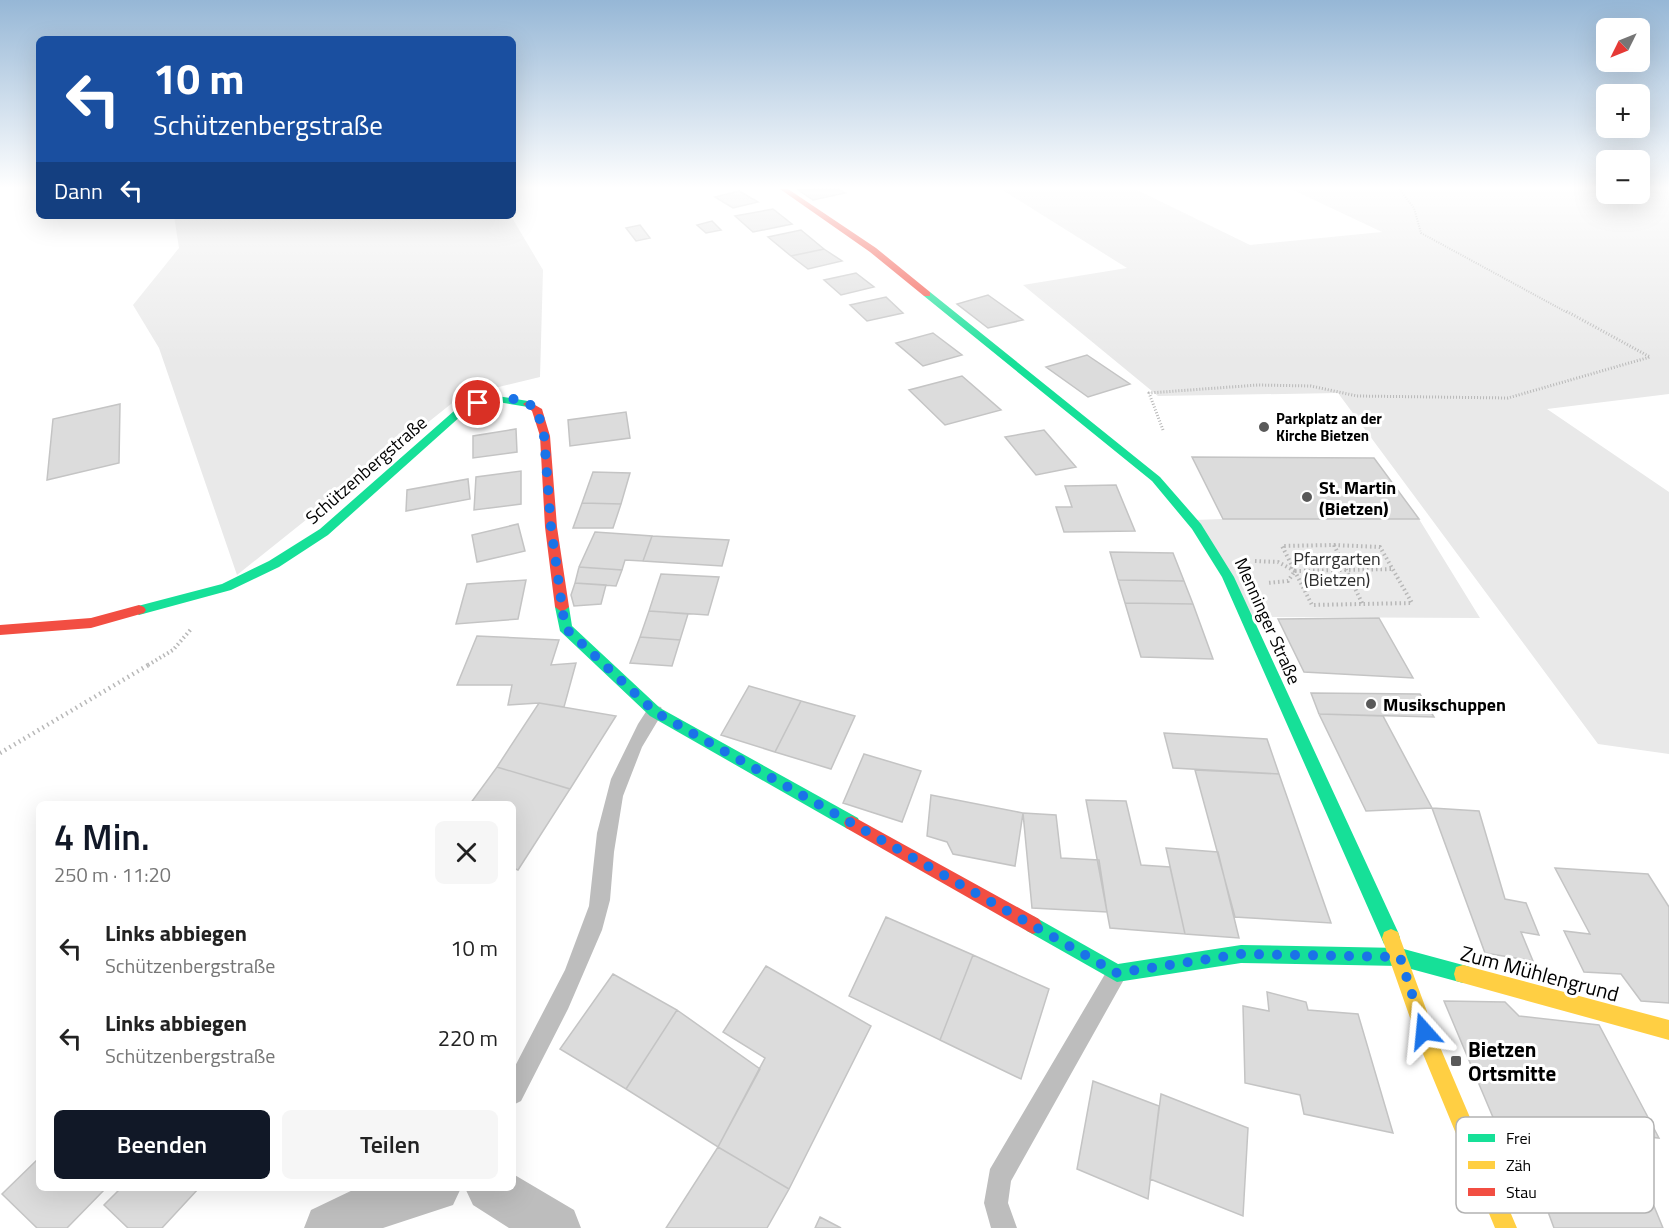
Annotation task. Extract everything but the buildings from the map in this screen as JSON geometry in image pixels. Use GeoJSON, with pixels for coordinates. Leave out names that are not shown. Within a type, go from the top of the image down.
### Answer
{"type":"FeatureCollection","features":[{"type":"Feature","properties":{"kind":"street","name":"Menninger Straße"},"geometry":{"type":"LineString","coordinates":[[868,246],[1156,479],[1194,520],[1221,561],[1234,586],[1244,617],[1400,957],[1431,1049],[1459,1117]]}},
{"type":"Feature","properties":{"kind":"street","name":"Schützenbergstraße"},"geometry":{"type":"LineString","coordinates":[[0,630],[91,623],[226,587],[274,564],[324,532],[458,413],[478,403],[501,397],[522,399],[537,409],[544,436],[551,527],[565,628],[655,712],[1117,973]]}},
{"type":"Feature","properties":{"kind":"street"},"geometry":{"type":"LineString","coordinates":[[1117,973],[1241,954],[1400,957]]}},
{"type":"Feature","properties":{"kind":"street","name":"Zum Mühlengrund"},"geometry":{"type":"LineString","coordinates":[[1400,957],[1669,1030]]}},
{"type":"Feature","properties":{"kind":"street"},"geometry":{"type":"LineString","coordinates":[[329,1228],[380,1203],[425,1191]]}},
{"type":"Feature","properties":{"kind":"street"},"geometry":{"type":"LineString","coordinates":[[495,1191],[556,1228]]}},
{"type":"Feature","properties":{"kind":"street","name":"Menninger Straße"},"geometry":{"type":"LineString","coordinates":[[1500,1213],[1506,1228]]}},
{"type":"Feature","properties":{"kind":"lane"},"geometry":{"type":"LineString","coordinates":[[516,1087],[558,1009],[600,905],[612,796],[639,734],[655,712]]}},
{"type":"Feature","properties":{"kind":"lane"},"geometry":{"type":"LineString","coordinates":[[1004,1228],[996,1203],[999,1178],[1117,973]]}},
{"type":"Feature","properties":{"kind":"path"},"geometry":{"type":"LineString","coordinates":[[1163,430],[1149,393],[1258,385],[1311,386],[1357,396],[1508,398],[1650,357],[1446,246]]}},
{"type":"Feature","properties":{"kind":"path"},"geometry":{"type":"LineString","coordinates":[[1334,545],[1363,605]]}},
{"type":"Feature","properties":{"kind":"path"},"geometry":{"type":"LineString","coordinates":[[1334,545],[1380,547],[1412,603],[1312,605],[1282,546],[1334,545]]}},
{"type":"Feature","properties":{"kind":"path"},"geometry":{"type":"LineString","coordinates":[[1295,571],[1394,568]]}},
{"type":"Feature","properties":{"kind":"path"},"geometry":{"type":"LineString","coordinates":[[0,753],[173,650],[226,587]]}},
{"type":"Feature","properties":{"kind":"green space"},"geometry":{"type":"Polygon","coordinates":[[[529,246],[543,270],[540,377],[461,396],[237,575],[159,348],[133,305],[179,248],[529,246]]]}},
{"type":"Feature","properties":{"kind":"green space"},"geometry":{"type":"Polygon","coordinates":[[[1092,246],[1669,246],[1669,394],[1547,409],[1669,492],[1669,754],[1598,744],[1338,393],[1158,396],[1023,285],[1127,268],[1092,246]]]}},
{"type":"Feature","properties":{"kind":"green space","name":"Pfarrgarten (Bietzen)"},"geometry":{"type":"Polygon","coordinates":[[[1419,519],[1480,618],[1244,617],[1194,520],[1419,519]]]}},
{"type":"Feature","properties":{"kind":"traffic: fast"},"geometry":{"type":"LineString","coordinates":[[927,294],[1156,479],[1197,527],[1228,577],[1391,938]]}},
{"type":"Feature","properties":{"kind":"traffic: fast"},"geometry":{"type":"LineString","coordinates":[[139,610],[226,587],[274,564],[324,532],[458,413],[497,399],[528,404]]}},
{"type":"Feature","properties":{"kind":"traffic: fast"},"geometry":{"type":"LineString","coordinates":[[562,607],[565,628],[655,712],[852,823]]}},
{"type":"Feature","properties":{"kind":"traffic: fast"},"geometry":{"type":"LineString","coordinates":[[1033,925],[1117,973],[1241,954],[1400,957],[1463,974]]}},
{"type":"Feature","properties":{"kind":"traffic: slow"},"geometry":{"type":"LineString","coordinates":[[1391,938],[1431,1049],[1459,1117]]}},
{"type":"Feature","properties":{"kind":"traffic: slow"},"geometry":{"type":"LineString","coordinates":[[1463,974],[1669,1030]]}},
{"type":"Feature","properties":{"kind":"traffic: slow"},"geometry":{"type":"LineString","coordinates":[[1500,1213],[1506,1228]]}},
{"type":"Feature","properties":{"kind":"traffic: jam"},"geometry":{"type":"LineString","coordinates":[[868,246],[927,294]]}},
{"type":"Feature","properties":{"kind":"traffic: jam"},"geometry":{"type":"LineString","coordinates":[[528,404],[537,409],[545,436],[551,527],[562,607]]}},
{"type":"Feature","properties":{"kind":"traffic: jam"},"geometry":{"type":"LineString","coordinates":[[0,630],[91,623],[139,610]]}},
{"type":"Feature","properties":{"kind":"traffic: jam"},"geometry":{"type":"LineString","coordinates":[[852,823],[1033,925]]}},
{"type":"Feature","properties":{"kind":"place","name":"Parkplatz an der Kirche Bietzen"},"geometry":{"type":"Point","coordinates":[1264,427]}},
{"type":"Feature","properties":{"kind":"place","name":"St. Martin (Bietzen)"},"geometry":{"type":"Point","coordinates":[1307,497]}},
{"type":"Feature","properties":{"kind":"place","name":"Musikschuppen"},"geometry":{"type":"Point","coordinates":[1371,704]}},
{"type":"Feature","properties":{"kind":"place","name":"Bietzen Ortsmitte"},"geometry":{"type":"Point","coordinates":[1456,1061]}},
{"type":"Feature","properties":{"kind":"route"},"geometry":{"type":"LineString","coordinates":[[478,403],[501,397],[522,399],[537,409],[544,436],[551,527],[565,628],[655,712],[1117,973],[1241,954],[1400,957],[1424,1031]]}}]}
